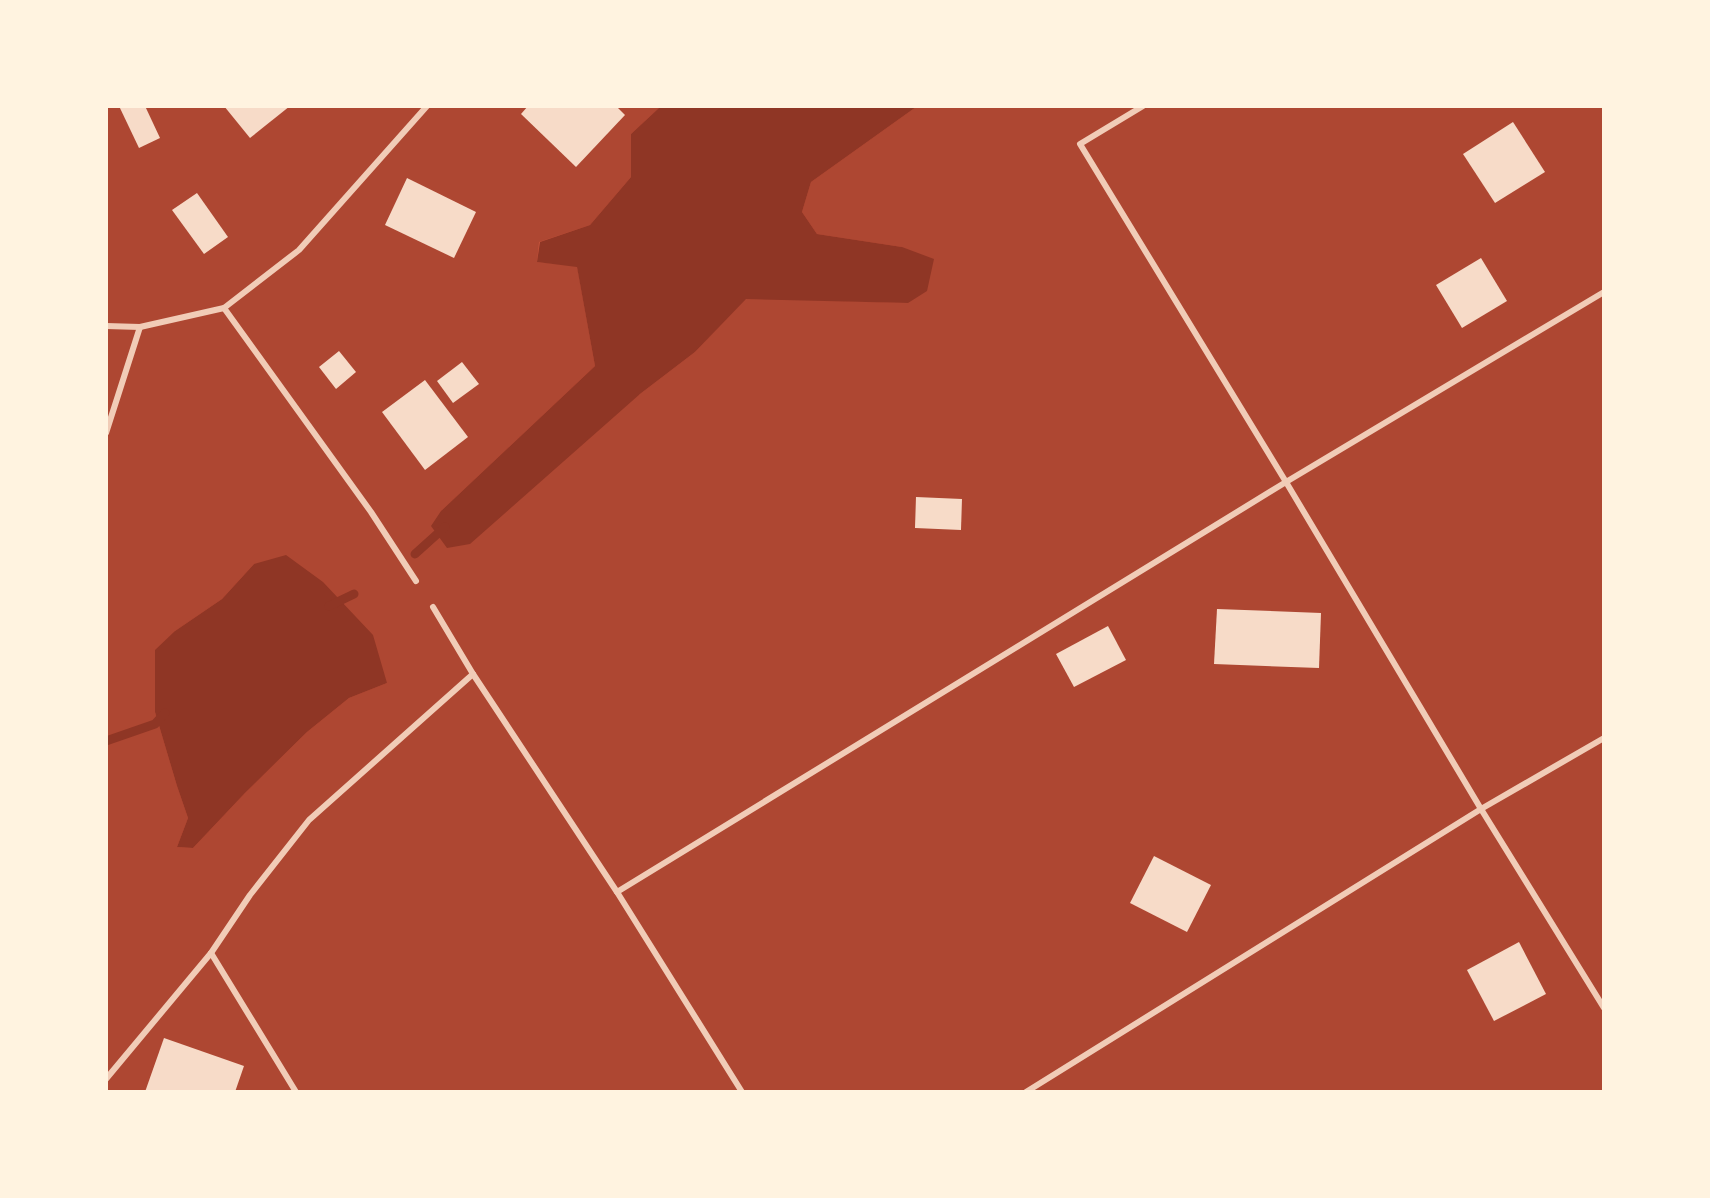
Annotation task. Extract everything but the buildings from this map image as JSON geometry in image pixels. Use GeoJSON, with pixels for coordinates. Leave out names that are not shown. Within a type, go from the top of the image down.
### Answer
{"type":"FeatureCollection","features":[{"type":"Feature","properties":{"kind":"street"},"geometry":{"type":"LineString","coordinates":[[106,326],[140,327],[224,308],[299,250],[427,106]]}},
{"type":"Feature","properties":{"kind":"street"},"geometry":{"type":"LineString","coordinates":[[1143,106],[1080,144],[1286,482],[1481,809],[1604,1008]]}},
{"type":"Feature","properties":{"kind":"street"},"geometry":{"type":"LineString","coordinates":[[617,892],[1286,482],[1604,292]]}},
{"type":"Feature","properties":{"kind":"street"},"geometry":{"type":"LineString","coordinates":[[224,308],[371,512],[416,581]]}},
{"type":"Feature","properties":{"kind":"street"},"geometry":{"type":"LineString","coordinates":[[106,433],[140,327]]}},
{"type":"Feature","properties":{"kind":"street"},"geometry":{"type":"LineString","coordinates":[[433,607],[473,674],[617,892],[742,1092]]}},
{"type":"Feature","properties":{"kind":"street"},"geometry":{"type":"LineString","coordinates":[[106,1079],[211,953],[250,895],[309,820],[473,674]]}},
{"type":"Feature","properties":{"kind":"street"},"geometry":{"type":"LineString","coordinates":[[1026,1092],[1481,809],[1604,738]]}},
{"type":"Feature","properties":{"kind":"street"},"geometry":{"type":"LineString","coordinates":[[211,953],[296,1092]]}},
{"type":"Feature","properties":{"kind":"shaded area"},"geometry":{"type":"Polygon","coordinates":[[[107,107],[660,107],[631,134],[631,177],[590,225],[539,242],[537,262],[577,266],[595,366],[441,511],[640,394],[695,352],[746,298],[908,303],[902,247],[817,234],[802,212],[811,182],[916,107],[1603,107],[1603,1091],[107,1092],[107,107]],[[254,564],[222,599],[175,631],[155,712],[188,818],[177,847],[193,848],[307,732],[349,698],[387,683],[254,564]]]}},
{"type":"Feature","properties":{"kind":"shaded area"},"geometry":{"type":"Polygon","coordinates":[[[660,107],[916,107],[811,182],[802,212],[817,234],[902,247],[934,259],[927,291],[908,303],[746,299],[695,352],[640,394],[470,544],[447,548],[431,526],[441,511],[595,366],[577,267],[537,262],[540,242],[590,225],[631,177],[631,134],[660,107]]]}},
{"type":"Feature","properties":{"kind":"shaded area"},"geometry":{"type":"Polygon","coordinates":[[[286,555],[323,582],[373,635],[387,683],[349,698],[307,732],[193,848],[177,847],[188,818],[155,712],[155,650],[175,631],[222,599],[254,564],[286,555]]]}},
{"type":"Feature","properties":{"kind":"waterway"},"geometry":{"type":"LineString","coordinates":[[415,554],[445,527]]}},
{"type":"Feature","properties":{"kind":"waterway"},"geometry":{"type":"LineString","coordinates":[[329,606],[354,594]]}},
{"type":"Feature","properties":{"kind":"waterway"},"geometry":{"type":"LineString","coordinates":[[106,741],[155,724],[165,713]]}}]}
